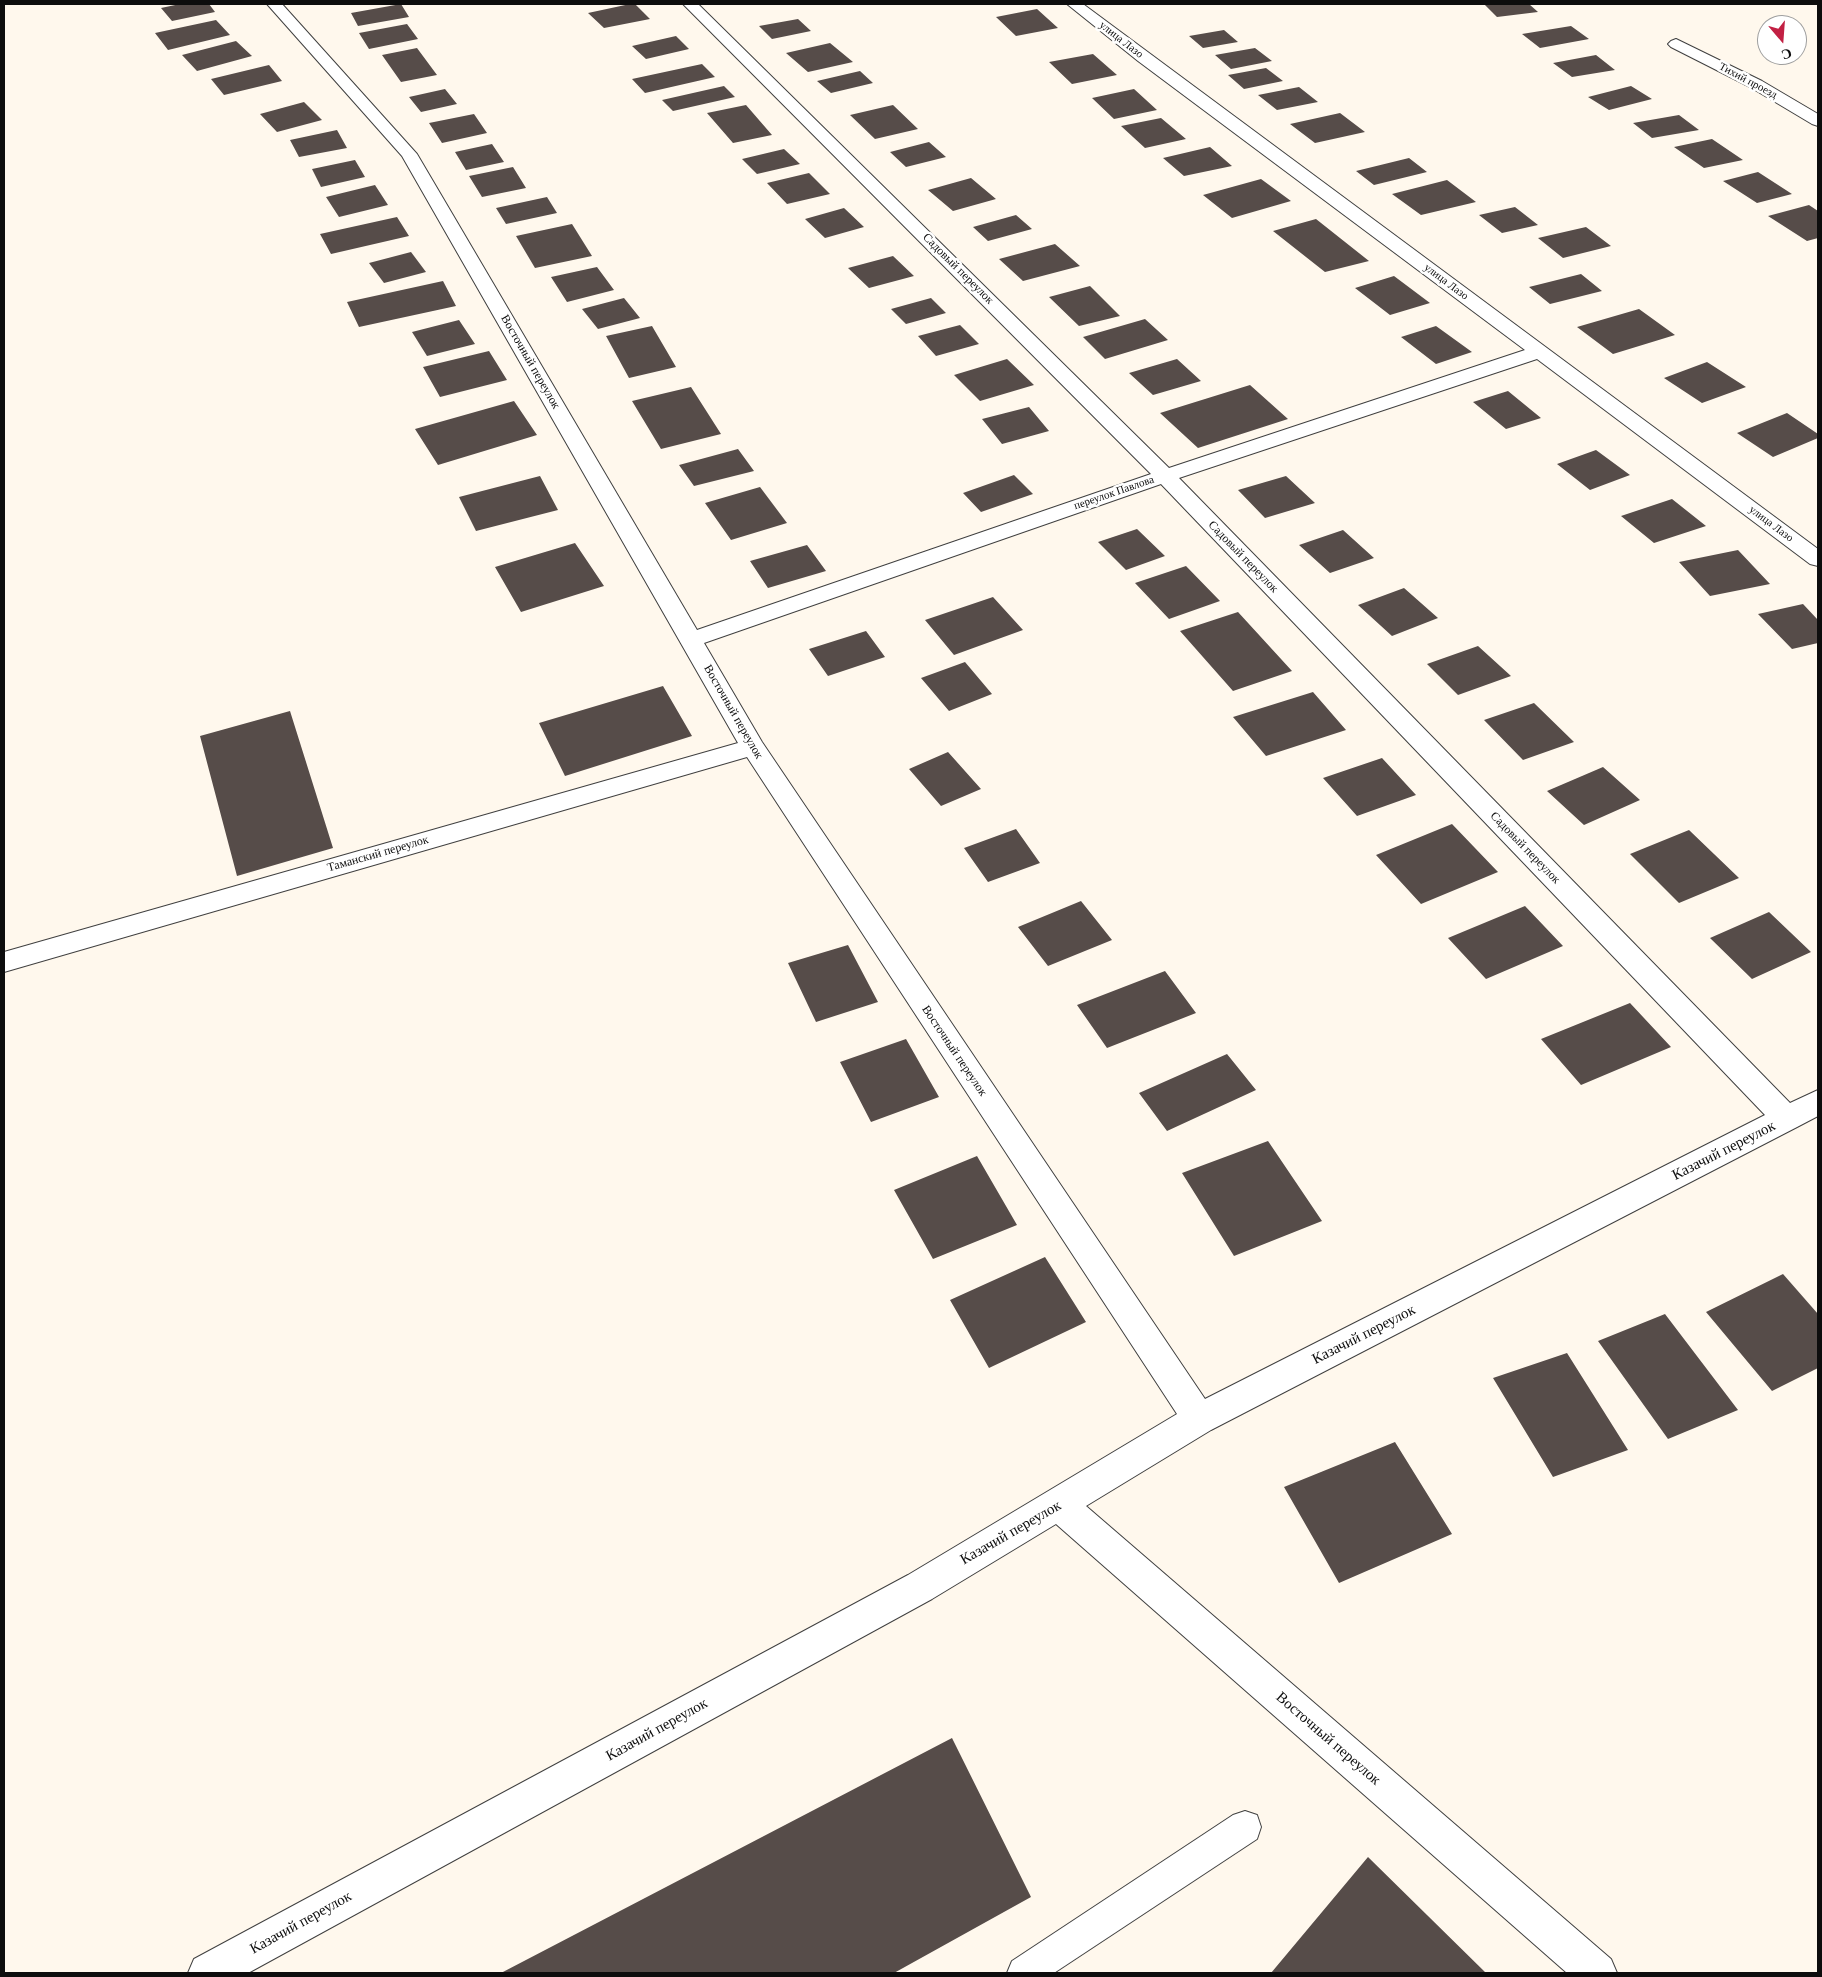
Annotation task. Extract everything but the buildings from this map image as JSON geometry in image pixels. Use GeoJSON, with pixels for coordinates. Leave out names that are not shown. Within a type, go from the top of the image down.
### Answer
{"type":"FeatureCollection","features":[{"type":"Feature","properties":{"kind":"street","name":"Восточный переулок"},"geometry":{"type":"LineString","coordinates":[[274,4],[409,154],[753,747],[1199,1419]]}},
{"type":"Feature","properties":{"kind":"street","name":"Садовый переулок"},"geometry":{"type":"LineString","coordinates":[[690,4],[1165,476],[1787,1119]]}},
{"type":"Feature","properties":{"kind":"street","name":"улица Лазо"},"geometry":{"type":"LineString","coordinates":[[1074,4],[1818,559]]}},
{"type":"Feature","properties":{"kind":"street","name":"Тихий проезд"},"geometry":{"type":"LineString","coordinates":[[1676,44],[1756,84],[1818,121]]}},
{"type":"Feature","properties":{"kind":"street","name":"переулок Павлова"},"geometry":{"type":"LineString","coordinates":[[691,640],[1165,476],[1539,352]]}},
{"type":"Feature","properties":{"kind":"street","name":"Таманский переулок"},"geometry":{"type":"LineString","coordinates":[[4,962],[753,747]]}},
{"type":"Feature","properties":{"kind":"street","name":"Казачий переулок"},"geometry":{"type":"LineString","coordinates":[[208,1973],[920,1587],[1060,1505],[1199,1419],[1818,1102]]}},
{"type":"Feature","properties":{"kind":"street","name":"Восточный переулок"},"geometry":{"type":"LineString","coordinates":[[1060,1505],[1597,1973]]}},
{"type":"Feature","properties":{"kind":"lane"},"geometry":{"type":"LineString","coordinates":[[1024,1973],[1245,1827]]}}]}
